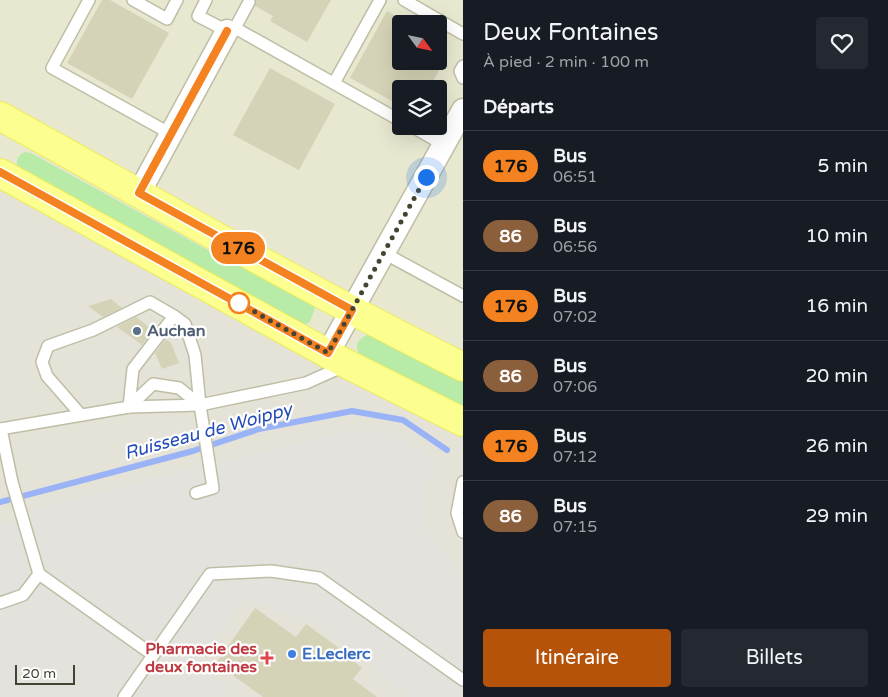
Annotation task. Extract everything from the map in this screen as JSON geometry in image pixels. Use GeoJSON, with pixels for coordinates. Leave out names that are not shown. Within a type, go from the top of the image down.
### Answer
{"type":"FeatureCollection","features":[{"type":"Feature","properties":{"kind":"main road"},"geometry":{"type":"LineString","coordinates":[[3,124],[139,193],[352,310],[463,366]]}},
{"type":"Feature","properties":{"kind":"main road"},"geometry":{"type":"LineString","coordinates":[[0,172],[334,357],[463,422]]}},
{"type":"Feature","properties":{"kind":"street"},"geometry":{"type":"LineString","coordinates":[[139,193],[231,29]]}},
{"type":"Feature","properties":{"kind":"street"},"geometry":{"type":"LineString","coordinates":[[334,357],[352,310],[463,110]]}},
{"type":"Feature","properties":{"kind":"lane"},"geometry":{"type":"LineString","coordinates":[[89,0],[52,68],[171,134]]}},
{"type":"Feature","properties":{"kind":"lane"},"geometry":{"type":"LineString","coordinates":[[133,0],[167,19],[176,0]]}},
{"type":"Feature","properties":{"kind":"lane"},"geometry":{"type":"LineString","coordinates":[[206,0],[198,16],[231,29],[392,116]]}},
{"type":"Feature","properties":{"kind":"lane"},"geometry":{"type":"LineString","coordinates":[[334,83],[380,0]]}},
{"type":"Feature","properties":{"kind":"lane"},"geometry":{"type":"LineString","coordinates":[[404,0],[463,34]]}},
{"type":"Feature","properties":{"kind":"lane"},"geometry":{"type":"LineString","coordinates":[[231,29],[249,2]]}},
{"type":"Feature","properties":{"kind":"lane"},"geometry":{"type":"LineString","coordinates":[[463,66],[460,71],[463,78]]}},
{"type":"Feature","properties":{"kind":"lane"},"geometry":{"type":"LineString","coordinates":[[427,135],[444,145]]}},
{"type":"Feature","properties":{"kind":"lane"},"geometry":{"type":"LineString","coordinates":[[384,253],[463,296]]}},
{"type":"Feature","properties":{"kind":"lane"},"geometry":{"type":"LineString","coordinates":[[81,415],[47,376],[42,362],[48,346],[93,330],[150,302],[174,316],[185,324],[196,355],[201,411],[213,488],[196,493]]}},
{"type":"Feature","properties":{"kind":"lane"},"geometry":{"type":"LineString","coordinates":[[129,407],[133,369],[174,316]]}},
{"type":"Feature","properties":{"kind":"lane"},"geometry":{"type":"LineString","coordinates":[[153,656],[38,574],[12,482],[0,429],[129,407],[201,411],[306,383],[335,370],[334,357]]}},
{"type":"Feature","properties":{"kind":"lane"},"geometry":{"type":"LineString","coordinates":[[129,407],[153,384],[179,388],[201,411]]}},
{"type":"Feature","properties":{"kind":"lane"},"geometry":{"type":"LineString","coordinates":[[463,482],[457,513],[463,532]]}},
{"type":"Feature","properties":{"kind":"lane"},"geometry":{"type":"LineString","coordinates":[[124,697],[210,574],[271,571],[319,578],[463,680]]}},
{"type":"Feature","properties":{"kind":"lane"},"geometry":{"type":"LineString","coordinates":[[0,603],[23,595],[38,574]]}},
{"type":"Feature","properties":{"kind":"shaded area"},"geometry":{"type":"Polygon","coordinates":[[[0,0],[463,0],[463,422],[0,173],[0,0]]]}},
{"type":"Feature","properties":{"kind":"shaded area"},"geometry":{"type":"Polygon","coordinates":[[[0,173],[463,422],[463,697],[0,697],[0,173]]]}},
{"type":"Feature","properties":{"kind":"shaded area"},"geometry":{"type":"Polygon","coordinates":[[[351,431],[395,433],[437,460],[424,491],[425,526],[463,580],[463,697],[410,697],[320,626],[246,599],[196,664],[228,687],[221,697],[0,697],[0,526],[31,511],[186,469],[351,431]]]}},
{"type":"Feature","properties":{"kind":"green space"},"geometry":{"type":"Polygon","coordinates":[[[25,152],[31,153],[215,254],[264,273],[312,301],[315,308],[310,322],[303,325],[17,167],[18,158],[25,152]]]}},
{"type":"Feature","properties":{"kind":"green space"},"geometry":{"type":"Polygon","coordinates":[[[375,334],[463,381],[463,409],[363,359],[357,347],[362,338],[375,334]]]}},
{"type":"Feature","properties":{"kind":"building"},"geometry":{"type":"Polygon","coordinates":[[[102,0],[110,0],[169,33],[132,99],[67,63],[102,0]]]}},
{"type":"Feature","properties":{"kind":"building"},"geometry":{"type":"Polygon","coordinates":[[[256,0],[331,0],[307,42],[270,21],[273,16],[255,6],[256,0]]]}},
{"type":"Feature","properties":{"kind":"building"},"geometry":{"type":"Polygon","coordinates":[[[387,11],[394,15],[392,15],[392,70],[439,70],[434,80],[392,80],[392,101],[350,78],[387,11]]]}},
{"type":"Feature","properties":{"kind":"building"},"geometry":{"type":"Polygon","coordinates":[[[270,68],[335,104],[299,170],[233,135],[270,68]]]}},
{"type":"Feature","properties":{"kind":"building"},"geometry":{"type":"Polygon","coordinates":[[[111,299],[122,308],[103,317],[88,306],[111,299]]]}},
{"type":"Feature","properties":{"kind":"building"},"geometry":{"type":"Polygon","coordinates":[[[136,317],[153,330],[142,345],[117,327],[136,317]]]}},
{"type":"Feature","properties":{"kind":"building"},"geometry":{"type":"Polygon","coordinates":[[[166,339],[171,343],[179,363],[162,369],[155,353],[166,339]]]}},
{"type":"Feature","properties":{"kind":"building","name":"E.Leclerc"},"geometry":{"type":"Polygon","coordinates":[[[255,608],[296,637],[306,624],[347,654],[362,668],[353,679],[377,697],[263,697],[227,671],[217,662],[255,608]]]}},
{"type":"Feature","properties":{"kind":"waterway","name":"Ruisseau de Woippy"},"geometry":{"type":"LineString","coordinates":[[0,502],[193,451],[259,429],[352,411],[403,420],[447,450]]}},
{"type":"Feature","properties":{"kind":"bus line","name":"176"},"geometry":{"type":"LineString","coordinates":[[0,172],[328,353],[352,310],[139,193],[227,31]]}},
{"type":"Feature","properties":{"kind":"place","name":"Auchan"},"geometry":{"type":"Point","coordinates":[137,331]}},
{"type":"Feature","properties":{"kind":"place","name":"E.Leclerc"},"geometry":{"type":"Point","coordinates":[292,654]}},
{"type":"Feature","properties":{"kind":"place","name":"Pharmacie des deux fontaines"},"geometry":{"type":"Point","coordinates":[267,658]}},
{"type":"Feature","properties":{"kind":"route"},"geometry":{"type":"LineString","coordinates":[[239,303],[328,353],[426,177]]}}]}
